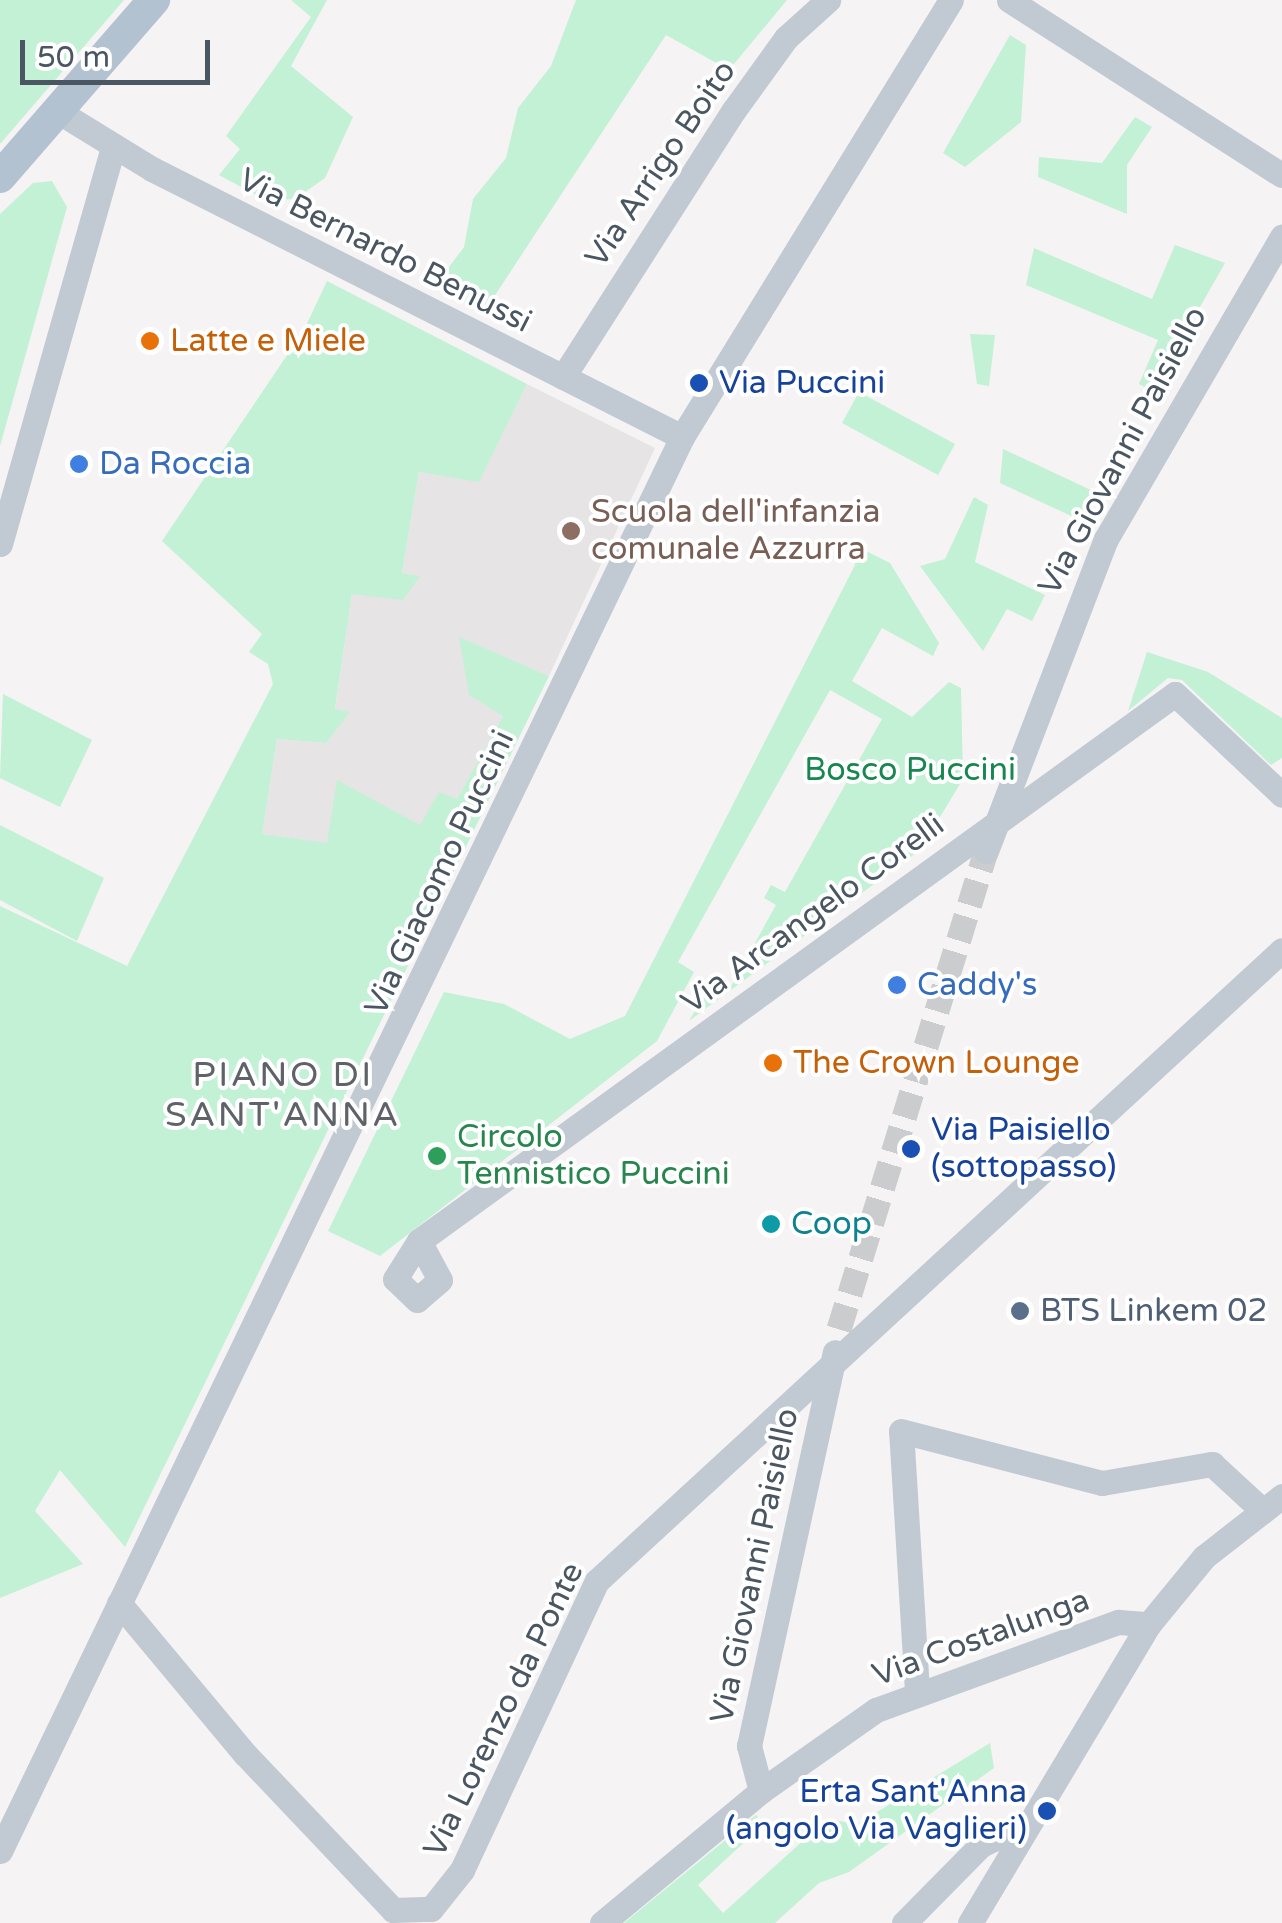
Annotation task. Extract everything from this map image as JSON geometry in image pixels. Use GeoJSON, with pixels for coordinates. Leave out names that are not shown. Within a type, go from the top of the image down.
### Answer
{"type":"FeatureCollection","features":[{"type":"Feature","properties":{"kind":"main road"},"geometry":{"type":"LineString","coordinates":[[0,177],[64,114],[154,0]]}},
{"type":"Feature","properties":{"kind":"street","name":"Via Arrigo Boito"},"geometry":{"type":"LineString","coordinates":[[563,377],[734,110],[786,38],[828,0]]}},
{"type":"Feature","properties":{"kind":"street","name":"Via Giacomo Puccini"},"geometry":{"type":"LineString","coordinates":[[0,1850],[682,438],[952,0]]}},
{"type":"Feature","properties":{"kind":"street"},"geometry":{"type":"LineString","coordinates":[[1009,0],[1036,8],[1282,175]]}},
{"type":"Feature","properties":{"kind":"street","name":"Via Bernardo Benussi"},"geometry":{"type":"LineString","coordinates":[[64,114],[113,148],[682,438]]}},
{"type":"Feature","properties":{"kind":"street"},"geometry":{"type":"LineString","coordinates":[[0,544],[113,148]]}},
{"type":"Feature","properties":{"kind":"street","name":"Via Giovanni Paisiello"},"geometry":{"type":"LineString","coordinates":[[996,838],[1106,539],[1282,237]]}},
{"type":"Feature","properties":{"kind":"street","name":"Via Arcangelo Corelli"},"geometry":{"type":"LineString","coordinates":[[419,1242],[996,838],[1076,765],[1175,694],[1282,795]]}},
{"type":"Feature","properties":{"kind":"street"},"geometry":{"type":"LineString","coordinates":[[841,1334],[1282,950]]}},
{"type":"Feature","properties":{"kind":"street","name":"Via Giovanni Paisiello"},"geometry":{"type":"LineString","coordinates":[[760,1791],[749,1746],[841,1334]]}},
{"type":"Feature","properties":{"kind":"street","name":"Via Lorenzo da Ponte"},"geometry":{"type":"LineString","coordinates":[[119,1604],[381,1897],[413,1915],[431,1910],[462,1870],[597,1581],[841,1334]]}},
{"type":"Feature","properties":{"kind":"street"},"geometry":{"type":"LineString","coordinates":[[917,1691],[901,1431],[1102,1483],[1212,1464],[1272,1503],[1204,1558],[1149,1624],[970,1923]]}},
{"type":"Feature","properties":{"kind":"street","name":"Via Costalunga"},"geometry":{"type":"LineString","coordinates":[[602,1923],[760,1791],[917,1691],[1118,1622],[1149,1624]]}},
{"type":"Feature","properties":{"kind":"street"},"geometry":{"type":"LineString","coordinates":[[904,1923],[981,1845],[1008,1824],[1026,1824]]}},
{"type":"Feature","properties":{"kind":"shaded area"},"geometry":{"type":"Polygon","coordinates":[[[527,384],[655,448],[549,676],[460,638],[503,716],[457,799],[420,826],[327,844],[262,834],[277,739],[326,743],[349,712],[335,710],[352,594],[419,576],[402,573],[419,472],[479,481],[527,384]]]}},
{"type":"Feature","properties":{"kind":"green space"},"geometry":{"type":"Polygon","coordinates":[[[0,0],[124,0],[0,144],[0,0]]]}},
{"type":"Feature","properties":{"kind":"green space"},"geometry":{"type":"Polygon","coordinates":[[[291,0],[327,0],[291,66],[353,117],[325,178],[295,199],[265,200],[219,175],[240,149],[226,136],[311,17],[291,0]]]}},
{"type":"Feature","properties":{"kind":"green space"},"geometry":{"type":"Polygon","coordinates":[[[576,0],[787,0],[729,70],[666,35],[484,312],[434,287],[464,247],[473,199],[506,158],[518,108],[551,66],[576,0]]]}},
{"type":"Feature","properties":{"kind":"green space"},"geometry":{"type":"Polygon","coordinates":[[[1010,35],[1026,45],[1021,122],[965,167],[943,153],[1010,35]]]}},
{"type":"Feature","properties":{"kind":"green space"},"geometry":{"type":"Polygon","coordinates":[[[1135,117],[1152,127],[1127,165],[1127,214],[1038,177],[1039,157],[1102,163],[1135,117]]]}},
{"type":"Feature","properties":{"kind":"green space"},"geometry":{"type":"Polygon","coordinates":[[[52,181],[67,207],[0,446],[0,214],[33,183],[52,181]]]}},
{"type":"Feature","properties":{"kind":"green space"},"geometry":{"type":"Polygon","coordinates":[[[1175,245],[1225,263],[1152,391],[1139,384],[1158,340],[1026,285],[1034,248],[1152,299],[1175,245]]]}},
{"type":"Feature","properties":{"kind":"green space"},"geometry":{"type":"Polygon","coordinates":[[[327,281],[527,384],[479,482],[419,472],[402,573],[420,576],[403,600],[352,594],[335,709],[350,712],[326,743],[277,739],[262,834],[327,843],[337,780],[420,825],[439,792],[457,799],[503,716],[469,695],[459,637],[549,676],[125,1547],[60,1470],[35,1511],[83,1564],[0,1598],[0,906],[127,966],[273,684],[268,664],[249,652],[262,634],[162,541],[304,330],[327,281]]]}},
{"type":"Feature","properties":{"kind":"green space"},"geometry":{"type":"Polygon","coordinates":[[[970,334],[995,335],[989,386],[977,384],[970,334]]]}},
{"type":"Feature","properties":{"kind":"green space"},"geometry":{"type":"Polygon","coordinates":[[[859,392],[955,444],[938,475],[842,423],[859,392]]]}},
{"type":"Feature","properties":{"kind":"green space"},"geometry":{"type":"Polygon","coordinates":[[[1003,449],[1093,491],[1080,520],[1000,483],[1003,449]]]}},
{"type":"Feature","properties":{"kind":"green space"},"geometry":{"type":"Polygon","coordinates":[[[974,497],[988,505],[975,562],[1045,595],[1032,621],[1007,609],[983,651],[920,566],[945,559],[974,497]]]}},
{"type":"Feature","properties":{"kind":"green space","name":"Bosco Puccini"},"geometry":{"type":"Polygon","coordinates":[[[848,542],[890,563],[939,643],[933,656],[882,628],[852,681],[912,717],[949,682],[961,688],[963,779],[920,850],[689,1021],[712,982],[729,990],[776,905],[764,898],[771,885],[785,892],[882,719],[830,690],[678,962],[694,972],[657,1041],[380,1256],[328,1231],[444,992],[504,1004],[570,1039],[625,1016],[855,565],[848,542]]]}},
{"type":"Feature","properties":{"kind":"green space"},"geometry":{"type":"Polygon","coordinates":[[[1147,652],[1208,672],[1282,718],[1282,758],[1271,765],[1182,680],[1168,678],[1128,711],[1147,652]]]}},
{"type":"Feature","properties":{"kind":"green space"},"geometry":{"type":"Polygon","coordinates":[[[3,694],[92,740],[60,807],[0,778],[3,694]]]}},
{"type":"Feature","properties":{"kind":"green space"},"geometry":{"type":"Polygon","coordinates":[[[0,825],[104,878],[77,941],[0,900],[0,825]]]}},
{"type":"Feature","properties":{"kind":"green space"},"geometry":{"type":"Polygon","coordinates":[[[990,1743],[994,1768],[849,1872],[819,1883],[775,1923],[624,1923],[756,1815],[763,1825],[698,1885],[723,1913],[828,1818],[856,1825],[990,1743]]]}},
{"type":"Feature","properties":{"kind":"tunnel"},"geometry":{"type":"LineString","coordinates":[[839,1329],[986,851]]}},
{"type":"Feature","properties":{"kind":"place","name":"Latte e Miele"},"geometry":{"type":"Point","coordinates":[150,341]}},
{"type":"Feature","properties":{"kind":"place","name":"Via Puccini"},"geometry":{"type":"Point","coordinates":[699,383]}},
{"type":"Feature","properties":{"kind":"place","name":"Da Roccia"},"geometry":{"type":"Point","coordinates":[79,464]}},
{"type":"Feature","properties":{"kind":"place","name":"Scuola dell'infanzia comunale Azzurra"},"geometry":{"type":"Point","coordinates":[571,531]}},
{"type":"Feature","properties":{"kind":"place","name":"Caddy's"},"geometry":{"type":"Point","coordinates":[897,985]}},
{"type":"Feature","properties":{"kind":"place","name":"The Crown Lounge"},"geometry":{"type":"Point","coordinates":[773,1063]}},
{"type":"Feature","properties":{"kind":"place","name":"Via Paisiello (sottopasso)"},"geometry":{"type":"Point","coordinates":[911,1149]}},
{"type":"Feature","properties":{"kind":"place","name":"Circolo Tennistico Puccini"},"geometry":{"type":"Point","coordinates":[437,1156]}},
{"type":"Feature","properties":{"kind":"place","name":"Coop"},"geometry":{"type":"Point","coordinates":[771,1224]}},
{"type":"Feature","properties":{"kind":"place","name":"BTS Linkem 02"},"geometry":{"type":"Point","coordinates":[1020,1311]}},
{"type":"Feature","properties":{"kind":"place","name":"Erta Sant'Anna (angolo Via Vaglieri)"},"geometry":{"type":"Point","coordinates":[1047,1811]}},
{"type":"Feature","properties":{"kind":"district","name":"PIANO DI SANT'ANNA"},"geometry":{"type":"Point","coordinates":[283,1095]}}]}
